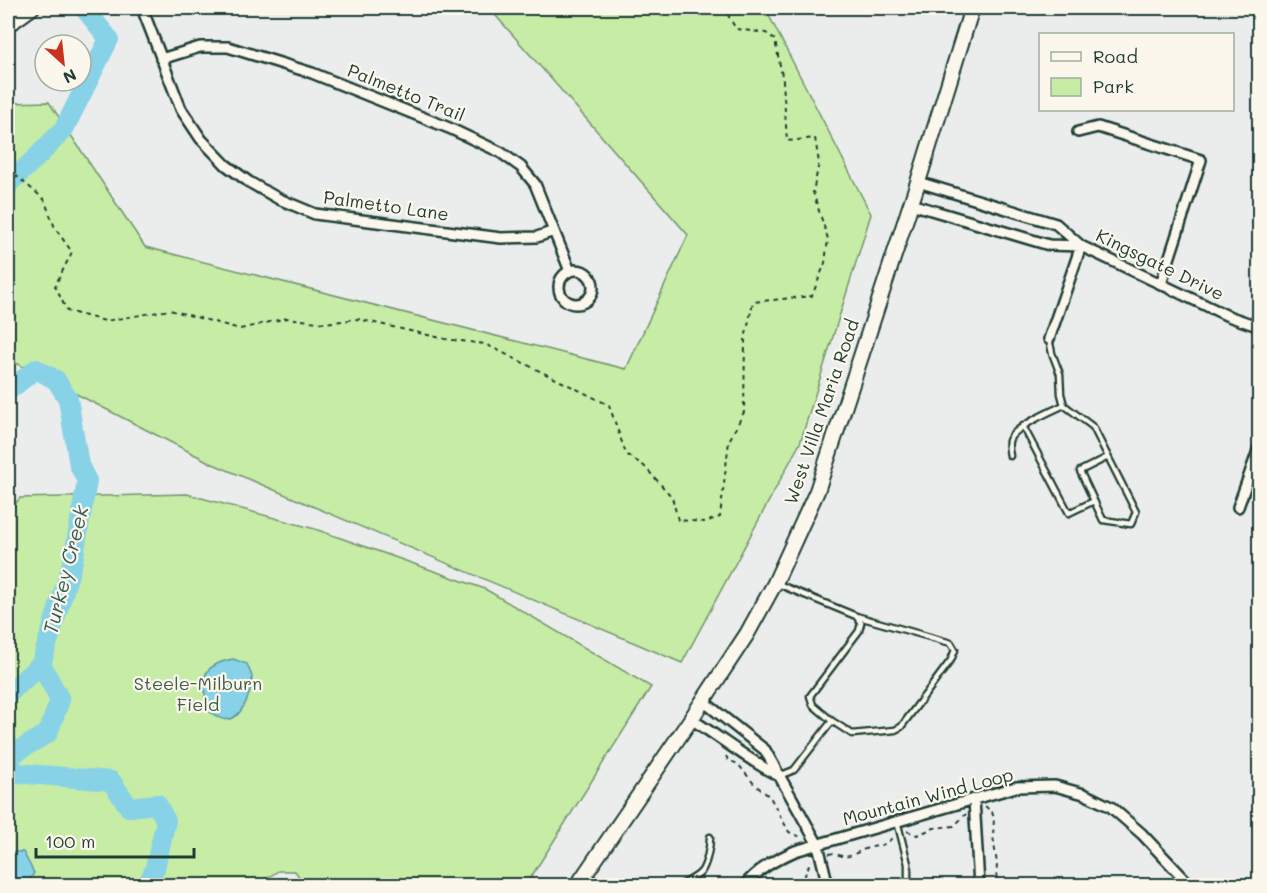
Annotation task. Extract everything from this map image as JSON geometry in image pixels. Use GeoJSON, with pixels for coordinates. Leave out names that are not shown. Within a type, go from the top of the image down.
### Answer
{"type":"FeatureCollection","features":[{"type":"Feature","properties":{"kind":"main road","name":"West Villa Maria Road"},"geometry":{"type":"LineString","coordinates":[[581,881],[747,634],[775,583],[817,491],[972,8]]}},
{"type":"Feature","properties":{"kind":"street"},"geometry":{"type":"LineString","coordinates":[[8,26],[33,8]]}},
{"type":"Feature","properties":{"kind":"street","name":"Palmetto Lane"},"geometry":{"type":"LineString","coordinates":[[142,8],[181,109],[201,139],[226,165],[249,182],[279,199],[315,214],[501,238],[537,237],[554,231]]}},
{"type":"Feature","properties":{"kind":"street","name":"Palmetto Trail"},"geometry":{"type":"LineString","coordinates":[[161,59],[200,47],[228,47],[312,73],[449,128],[500,152],[520,167],[535,184],[570,271]]}},
{"type":"Feature","properties":{"kind":"street"},"geometry":{"type":"LineString","coordinates":[[1078,132],[1098,126],[1202,160],[1161,284]]}},
{"type":"Feature","properties":{"kind":"street","name":"Kingsgate Drive"},"geometry":{"type":"LineString","coordinates":[[918,182],[1056,224],[1081,246],[1228,316],[1260,327]]}},
{"type":"Feature","properties":{"kind":"street","name":"Kingsgate Drive"},"geometry":{"type":"LineString","coordinates":[[910,204],[1049,244],[1081,246]]}},
{"type":"Feature","properties":{"kind":"street"},"geometry":{"type":"LineString","coordinates":[[1049,339],[1081,246]]}},
{"type":"Feature","properties":{"kind":"street"},"geometry":{"type":"LineString","coordinates":[[1238,507],[1260,445]]}},
{"type":"Feature","properties":{"kind":"street"},"geometry":{"type":"LineString","coordinates":[[703,701],[765,750],[818,845],[828,885]]}},
{"type":"Feature","properties":{"kind":"street"},"geometry":{"type":"LineString","coordinates":[[691,719],[752,761],[779,776]]}},
{"type":"Feature","properties":{"kind":"street","name":"Mountain Wind Loop"},"geometry":{"type":"LineString","coordinates":[[744,885],[753,875],[772,862],[807,848],[897,821],[974,804],[1016,787],[1055,786],[1084,794],[1111,807],[1142,834],[1191,885]]}},
{"type":"Feature","properties":{"kind":"street"},"geometry":{"type":"LineString","coordinates":[[974,804],[979,885]]}},
{"type":"Feature","properties":{"kind":"street"},"geometry":{"type":"LineString","coordinates":[[581,881],[598,885]]}},
{"type":"Feature","properties":{"kind":"lane"},"geometry":{"type":"LineString","coordinates":[[1049,339],[1060,374],[1064,405],[1093,427],[1136,512],[1131,524],[1103,520],[1080,471],[1108,457]]}},
{"type":"Feature","properties":{"kind":"lane"},"geometry":{"type":"LineString","coordinates":[[1010,456],[1008,443],[1011,435],[1023,426],[1064,405]]}},
{"type":"Feature","properties":{"kind":"lane"},"geometry":{"type":"LineString","coordinates":[[1023,426],[1069,513],[1094,501]]}},
{"type":"Feature","properties":{"kind":"lane"},"geometry":{"type":"LineString","coordinates":[[775,583],[856,616],[951,643],[955,650],[951,660],[901,727],[895,730],[852,734],[813,705],[810,696],[859,632],[861,623],[856,616]]}},
{"type":"Feature","properties":{"kind":"lane"},"geometry":{"type":"LineString","coordinates":[[779,776],[794,770],[832,721]]}},
{"type":"Feature","properties":{"kind":"lane"},"geometry":{"type":"LineString","coordinates":[[897,821],[908,864],[908,885]]}},
{"type":"Feature","properties":{"kind":"lane"},"geometry":{"type":"LineString","coordinates":[[680,885],[703,870],[710,837]]}},
{"type":"Feature","properties":{"kind":"path"},"geometry":{"type":"LineString","coordinates":[[8,169],[44,199],[55,228],[72,252],[55,286],[67,311],[105,321],[170,310],[240,329],[287,318],[325,323],[358,319],[445,339],[485,344],[609,405],[626,454],[644,465],[672,497],[678,520],[705,522],[720,517],[729,441],[744,412],[746,339],[753,302],[812,296],[825,263],[828,239],[813,192],[819,163],[815,138],[787,141],[783,81],[776,39],[766,33],[736,29],[724,8]]}},
{"type":"Feature","properties":{"kind":"path"},"geometry":{"type":"LineString","coordinates":[[731,745],[726,754],[728,760],[738,764],[753,784],[770,797],[785,828],[802,838],[811,860],[805,874],[806,885]]}},
{"type":"Feature","properties":{"kind":"path"},"geometry":{"type":"LineString","coordinates":[[821,857],[834,853],[844,857],[856,855],[868,848],[886,845],[894,834],[900,832],[907,831],[917,835],[934,828],[954,826],[974,804],[985,806],[994,818],[993,836],[998,864],[996,885]]}},
{"type":"Feature","properties":{"kind":"green space"},"geometry":{"type":"Polygon","coordinates":[[[489,8],[765,8],[871,214],[800,443],[682,663],[213,464],[8,359],[8,103],[49,102],[145,247],[626,369],[688,235],[489,8]]]}},
{"type":"Feature","properties":{"kind":"green space","name":"Steele-Milburn Field"},"geometry":{"type":"Polygon","coordinates":[[[187,494],[315,529],[485,589],[651,687],[526,885],[305,885],[295,871],[278,871],[257,885],[8,886],[8,513],[20,498],[187,494]]]}},
{"type":"Feature","properties":{"kind":"water"},"geometry":{"type":"Polygon","coordinates":[[[233,659],[247,664],[252,677],[251,683],[248,698],[240,712],[235,717],[223,719],[210,712],[204,693],[205,677],[213,666],[233,659]]]}},
{"type":"Feature","properties":{"kind":"water"},"geometry":{"type":"Polygon","coordinates":[[[8,852],[23,852],[34,873],[29,881],[8,883],[8,852]]]}},
{"type":"Feature","properties":{"kind":"waterway","name":"Turkey Creek"},"geometry":{"type":"LineString","coordinates":[[8,184],[64,129],[109,39],[84,8]]}},
{"type":"Feature","properties":{"kind":"waterway","name":"Turkey Creek"},"geometry":{"type":"LineString","coordinates":[[8,391],[36,369],[56,380],[68,399],[79,465],[87,481],[73,561],[41,664],[60,700],[48,733],[8,757]]}},
{"type":"Feature","properties":{"kind":"waterway"},"geometry":{"type":"LineString","coordinates":[[8,694],[41,664]]}},
{"type":"Feature","properties":{"kind":"waterway","name":"Turkey Creek"},"geometry":{"type":"LineString","coordinates":[[8,763],[17,773],[111,781],[129,807],[157,804],[166,821],[155,868],[147,886]]}}]}
